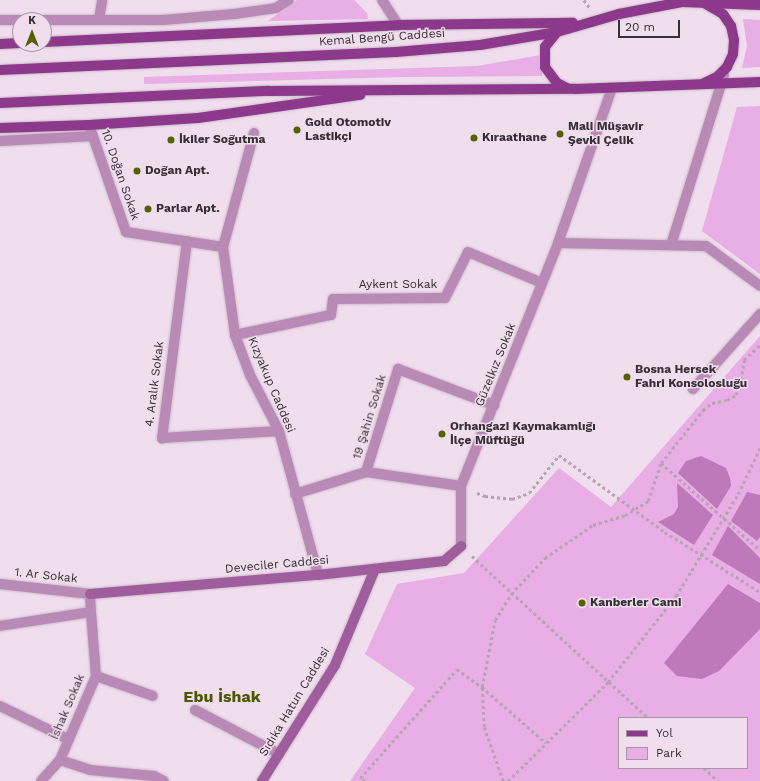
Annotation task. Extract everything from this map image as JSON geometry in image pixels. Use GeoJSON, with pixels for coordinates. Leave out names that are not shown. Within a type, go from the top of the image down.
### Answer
{"type":"FeatureCollection","features":[{"type":"Feature","properties":{"kind":"main road"},"geometry":{"type":"LineString","coordinates":[[690,86],[704,84],[717,77],[727,67],[733,54],[734,40],[731,26],[723,14],[712,6],[699,1]]}},
{"type":"Feature","properties":{"kind":"main road","name":"Kemal Bengü Caddesi"},"geometry":{"type":"LineString","coordinates":[[0,70],[396,52],[480,45],[557,32],[620,14],[699,1],[720,1],[760,5]]}},
{"type":"Feature","properties":{"kind":"main road"},"geometry":{"type":"LineString","coordinates":[[52,42],[398,25],[585,23]]}},
{"type":"Feature","properties":{"kind":"main road"},"geometry":{"type":"LineString","coordinates":[[557,32],[545,47],[545,67],[556,84],[576,89]]}},
{"type":"Feature","properties":{"kind":"main road"},"geometry":{"type":"LineString","coordinates":[[0,44],[12,43]]}},
{"type":"Feature","properties":{"kind":"main road"},"geometry":{"type":"LineString","coordinates":[[0,103],[401,89],[576,89],[690,86],[760,82]]}},
{"type":"Feature","properties":{"kind":"main road"},"geometry":{"type":"LineString","coordinates":[[0,128],[89,125],[240,113],[401,89]]}},
{"type":"Feature","properties":{"kind":"main road","name":"Deveciler Caddesi"},"geometry":{"type":"LineString","coordinates":[[90,594],[318,575],[444,561],[461,546]]}},
{"type":"Feature","properties":{"kind":"main road","name":"Sıdıka Hatun Caddesi"},"geometry":{"type":"LineString","coordinates":[[262,781],[335,666],[375,569]]}},
{"type":"Feature","properties":{"kind":"street"},"geometry":{"type":"LineString","coordinates":[[99,20],[102,0]]}},
{"type":"Feature","properties":{"kind":"street"},"geometry":{"type":"LineString","coordinates":[[52,20],[163,20],[234,14],[276,8],[289,0]]}},
{"type":"Feature","properties":{"kind":"street"},"geometry":{"type":"LineString","coordinates":[[382,0],[398,25]]}},
{"type":"Feature","properties":{"kind":"street"},"geometry":{"type":"LineString","coordinates":[[720,1],[731,26]]}},
{"type":"Feature","properties":{"kind":"street"},"geometry":{"type":"LineString","coordinates":[[0,20],[12,20]]}},
{"type":"Feature","properties":{"kind":"street"},"geometry":{"type":"LineString","coordinates":[[671,245],[727,67]]}},
{"type":"Feature","properties":{"kind":"street","name":"Güzelkız Sokak"},"geometry":{"type":"LineString","coordinates":[[461,546],[462,486],[558,243],[612,88]]}},
{"type":"Feature","properties":{"kind":"street","name":"10. Doğan Sokak"},"geometry":{"type":"LineString","coordinates":[[89,125],[126,232],[223,247]]}},
{"type":"Feature","properties":{"kind":"street","name":"Kızyakup Caddesi"},"geometry":{"type":"LineString","coordinates":[[254,133],[223,247],[235,335],[250,375],[279,431],[318,575]]}},
{"type":"Feature","properties":{"kind":"street"},"geometry":{"type":"LineString","coordinates":[[0,141],[93,136]]}},
{"type":"Feature","properties":{"kind":"street","name":"4. Aralık Sokak"},"geometry":{"type":"LineString","coordinates":[[187,241],[162,438],[279,431]]}},
{"type":"Feature","properties":{"kind":"street"},"geometry":{"type":"LineString","coordinates":[[558,243],[706,246],[760,286]]}},
{"type":"Feature","properties":{"kind":"street","name":"Aykent Sokak"},"geometry":{"type":"LineString","coordinates":[[235,335],[331,315],[333,299],[445,298],[468,252],[542,283]]}},
{"type":"Feature","properties":{"kind":"street"},"geometry":{"type":"LineString","coordinates":[[694,389],[760,314]]}},
{"type":"Feature","properties":{"kind":"street","name":"19 Şahin Sokak"},"geometry":{"type":"LineString","coordinates":[[366,472],[398,369],[494,405]]}},
{"type":"Feature","properties":{"kind":"street","name":"19 Şahin Sokak"},"geometry":{"type":"LineString","coordinates":[[295,494],[366,472],[462,486]]}},
{"type":"Feature","properties":{"kind":"street","name":"1. Ar Sokak"},"geometry":{"type":"LineString","coordinates":[[0,584],[90,594]]}},
{"type":"Feature","properties":{"kind":"street","name":"İshak Sokak"},"geometry":{"type":"LineString","coordinates":[[42,781],[60,760],[96,676],[90,594]]}},
{"type":"Feature","properties":{"kind":"street"},"geometry":{"type":"LineString","coordinates":[[0,626],[91,612]]}},
{"type":"Feature","properties":{"kind":"street"},"geometry":{"type":"LineString","coordinates":[[96,676],[153,696]]}},
{"type":"Feature","properties":{"kind":"street"},"geometry":{"type":"LineString","coordinates":[[0,706],[68,739]]}},
{"type":"Feature","properties":{"kind":"street"},"geometry":{"type":"LineString","coordinates":[[195,710],[280,754]]}},
{"type":"Feature","properties":{"kind":"street"},"geometry":{"type":"LineString","coordinates":[[60,760],[90,770],[154,776],[164,781]]}},
{"type":"Feature","properties":{"kind":"path"},"geometry":{"type":"LineString","coordinates":[[504,781],[484,727],[482,687],[495,620],[511,594],[546,558],[593,525],[633,510],[648,501],[661,463],[704,410],[712,403],[727,400],[736,395],[740,386],[744,360],[760,344]]}},
{"type":"Feature","properties":{"kind":"path"},"geometry":{"type":"LineString","coordinates":[[508,781],[608,682],[676,596],[723,520],[760,448]]}},
{"type":"Feature","properties":{"kind":"path"},"geometry":{"type":"LineString","coordinates":[[462,486],[485,496],[512,499],[529,493],[559,455],[633,510],[701,556],[760,592]]}},
{"type":"Feature","properties":{"kind":"path"},"geometry":{"type":"LineString","coordinates":[[661,463],[723,520],[760,550]]}},
{"type":"Feature","properties":{"kind":"path"},"geometry":{"type":"LineString","coordinates":[[461,546],[511,594],[647,717]]}},
{"type":"Feature","properties":{"kind":"path"},"geometry":{"type":"LineString","coordinates":[[365,781],[360,778],[457,669],[482,687],[546,743]]}},
{"type":"Feature","properties":{"kind":"path"},"geometry":{"type":"LineString","coordinates":[[705,769],[718,781]]}},
{"type":"Feature","properties":{"kind":"green space"},"geometry":{"type":"Polygon","coordinates":[[[297,0],[354,0],[367,13],[368,19],[268,21],[297,0]]]}},
{"type":"Feature","properties":{"kind":"green space"},"geometry":{"type":"Polygon","coordinates":[[[743,19],[760,20],[760,67],[742,68],[747,46],[743,19]]]}},
{"type":"Feature","properties":{"kind":"green space"},"geometry":{"type":"Polygon","coordinates":[[[541,55],[542,76],[404,77],[144,84],[144,77],[477,66],[541,55]]]}},
{"type":"Feature","properties":{"kind":"green space"},"geometry":{"type":"Polygon","coordinates":[[[760,106],[760,274],[702,231],[737,107],[760,106]]]}},
{"type":"Feature","properties":{"kind":"green space"},"geometry":{"type":"Polygon","coordinates":[[[760,336],[760,781],[350,781],[415,688],[365,654],[397,584],[464,573],[559,468],[611,507],[760,336]]]}},
{"type":"Feature","properties":{"kind":"shaded area"},"geometry":{"type":"Polygon","coordinates":[[[701,456],[726,468],[730,478],[731,486],[717,509],[678,473],[686,461],[701,456]]]}},
{"type":"Feature","properties":{"kind":"shaded area"},"geometry":{"type":"Polygon","coordinates":[[[677,483],[713,515],[694,545],[658,522],[674,514],[678,507],[677,483]]]}},
{"type":"Feature","properties":{"kind":"shaded area"},"geometry":{"type":"Polygon","coordinates":[[[747,492],[760,495],[760,537],[757,541],[731,521],[747,492]]]}},
{"type":"Feature","properties":{"kind":"shaded area"},"geometry":{"type":"Polygon","coordinates":[[[728,526],[760,558],[760,584],[712,555],[728,526]]]}},
{"type":"Feature","properties":{"kind":"shaded area"},"geometry":{"type":"Polygon","coordinates":[[[728,584],[760,603],[760,629],[719,671],[702,679],[677,676],[664,663],[728,584]]]}},
{"type":"Feature","properties":{"kind":"place","name":"Gold Otomotiv Lastikçi"},"geometry":{"type":"Point","coordinates":[297,130]}},
{"type":"Feature","properties":{"kind":"place","name":"Mali Müşavir Şevki Çelik"},"geometry":{"type":"Point","coordinates":[560,134]}},
{"type":"Feature","properties":{"kind":"place","name":"Kıraathane"},"geometry":{"type":"Point","coordinates":[474,138]}},
{"type":"Feature","properties":{"kind":"place","name":"İkiler Soğutma"},"geometry":{"type":"Point","coordinates":[171,140]}},
{"type":"Feature","properties":{"kind":"place","name":"Doğan Apt."},"geometry":{"type":"Point","coordinates":[137,171]}},
{"type":"Feature","properties":{"kind":"place","name":"Parlar Apt."},"geometry":{"type":"Point","coordinates":[148,209]}},
{"type":"Feature","properties":{"kind":"place","name":"Bosna Hersek Fahri Konsolosluğu"},"geometry":{"type":"Point","coordinates":[627,377]}},
{"type":"Feature","properties":{"kind":"place","name":"Orhangazi Kaymakamlığı İlçe Müftüğü"},"geometry":{"type":"Point","coordinates":[442,434]}},
{"type":"Feature","properties":{"kind":"place","name":"Kanberler Cami"},"geometry":{"type":"Point","coordinates":[582,603]}},
{"type":"Feature","properties":{"kind":"district","name":"Ebu İshak"},"geometry":{"type":"Point","coordinates":[222,697]}}]}
